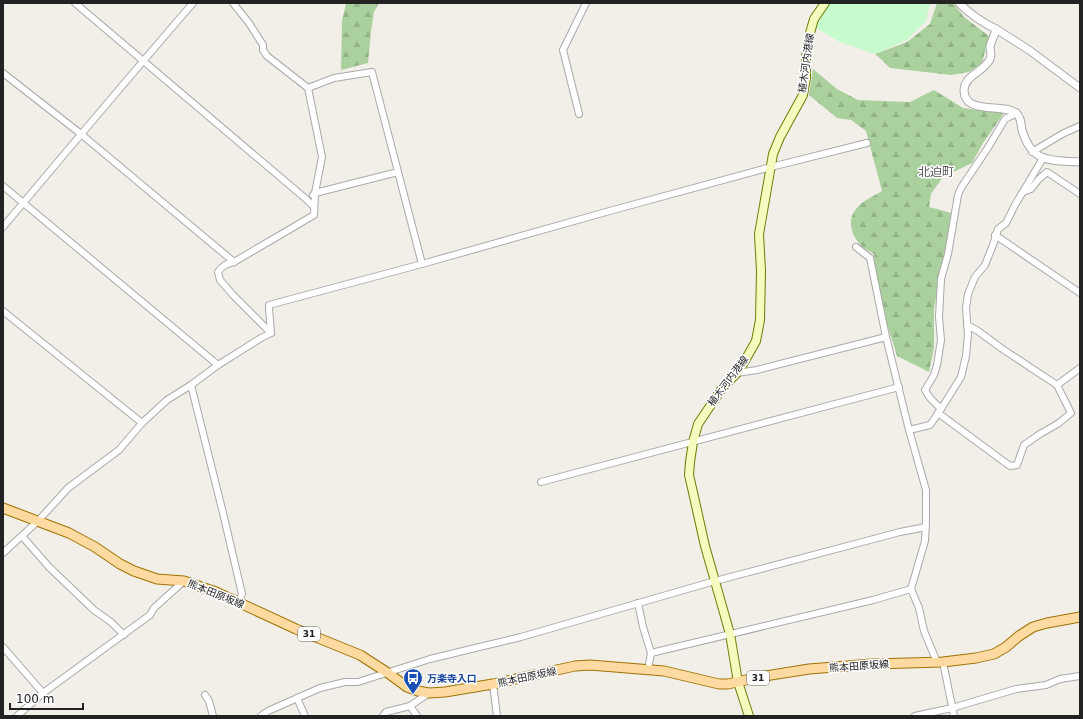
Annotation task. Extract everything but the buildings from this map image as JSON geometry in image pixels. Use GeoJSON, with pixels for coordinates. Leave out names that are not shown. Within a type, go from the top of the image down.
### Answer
{"type":"FeatureCollection","features":[{"type":"Feature","properties":{"kind":"main road","name":"植木河内港線"},"geometry":{"type":"LineString","coordinates":[[749,716],[738,682],[730,634],[692,488],[689,475],[690,462],[698,424],[723,387],[737,373],[756,341],[760,320],[761,271],[759,234],[773,154],[780,137],[803,95],[806,78],[806,57],[810,33],[814,18],[825,3]]}},
{"type":"Feature","properties":{"kind":"main road","name":"熊本田原坂線"},"geometry":{"type":"LineString","coordinates":[[3,508],[69,533],[134,571],[157,578],[184,581],[216,592],[296,629],[360,655],[407,687],[429,693],[445,692],[493,684],[575,666],[590,665],[664,671],[719,684],[728,684],[809,669],[872,664],[940,662],[976,658],[994,654],[1033,627],[1080,617]]}},
{"type":"Feature","properties":{"kind":"street"},"geometry":{"type":"LineString","coordinates":[[75,3],[314,207]]}},
{"type":"Feature","properties":{"kind":"street"},"geometry":{"type":"LineString","coordinates":[[3,227],[193,3]]}},
{"type":"Feature","properties":{"kind":"street"},"geometry":{"type":"LineString","coordinates":[[233,3],[249,23],[263,45],[263,50],[267,56],[308,88],[322,157],[315,193],[314,215],[234,262],[225,264],[218,272],[220,280],[271,334]]}},
{"type":"Feature","properties":{"kind":"street"},"geometry":{"type":"LineString","coordinates":[[579,114],[563,50],[586,3]]}},
{"type":"Feature","properties":{"kind":"street"},"geometry":{"type":"LineString","coordinates":[[959,3],[978,20],[996,29],[1029,50],[1080,88]]}},
{"type":"Feature","properties":{"kind":"street"},"geometry":{"type":"LineString","coordinates":[[996,29],[990,46],[990,59],[980,71],[966,82],[964,91],[965,97],[971,104],[977,106],[1006,109],[1017,113],[1021,120],[1024,135],[1032,152],[1043,158],[1080,162]]}},
{"type":"Feature","properties":{"kind":"street"},"geometry":{"type":"LineString","coordinates":[[308,88],[334,78],[372,72],[422,264]]}},
{"type":"Feature","properties":{"kind":"street"},"geometry":{"type":"LineString","coordinates":[[3,73],[81,134],[234,262]]}},
{"type":"Feature","properties":{"kind":"street"},"geometry":{"type":"LineString","coordinates":[[967,325],[1058,385],[1072,413],[1024,445],[1017,465],[1010,466],[940,411],[925,390],[934,375],[937,365],[941,340],[939,317],[941,279],[948,254],[958,195],[1005,119],[1017,113]]}},
{"type":"Feature","properties":{"kind":"street"},"geometry":{"type":"LineString","coordinates":[[1032,152],[1064,133],[1080,126]]}},
{"type":"Feature","properties":{"kind":"street"},"geometry":{"type":"LineString","coordinates":[[271,334],[268,308],[269,305],[422,264],[771,166],[866,143]]}},
{"type":"Feature","properties":{"kind":"street"},"geometry":{"type":"LineString","coordinates":[[909,430],[930,425],[961,377],[966,356],[968,334],[966,308],[968,294],[975,277],[985,264],[993,246],[998,229],[1006,223],[1043,158]]}},
{"type":"Feature","properties":{"kind":"street"},"geometry":{"type":"LineString","coordinates":[[306,199],[315,193],[398,172]]}},
{"type":"Feature","properties":{"kind":"street"},"geometry":{"type":"LineString","coordinates":[[1024,192],[1031,189],[1047,172],[1080,194]]}},
{"type":"Feature","properties":{"kind":"street"},"geometry":{"type":"LineString","coordinates":[[3,186],[218,365]]}},
{"type":"Feature","properties":{"kind":"street"},"geometry":{"type":"LineString","coordinates":[[996,235],[1080,293]]}},
{"type":"Feature","properties":{"kind":"street"},"geometry":{"type":"LineString","coordinates":[[856,247],[870,258],[898,387],[926,490],[926,527],[924,541],[911,589],[919,608],[924,631],[940,662],[954,716]]}},
{"type":"Feature","properties":{"kind":"street"},"geometry":{"type":"LineString","coordinates":[[3,311],[142,423]]}},
{"type":"Feature","properties":{"kind":"street"},"geometry":{"type":"LineString","coordinates":[[3,553],[38,520],[68,488],[119,450],[142,423],[167,400],[191,385],[218,365],[261,338],[271,334]]}},
{"type":"Feature","properties":{"kind":"street"},"geometry":{"type":"LineString","coordinates":[[737,373],[758,370],[886,337]]}},
{"type":"Feature","properties":{"kind":"street"},"geometry":{"type":"LineString","coordinates":[[1058,385],[1080,368]]}},
{"type":"Feature","properties":{"kind":"street"},"geometry":{"type":"LineString","coordinates":[[191,385],[242,594],[238,602]]}},
{"type":"Feature","properties":{"kind":"street"},"geometry":{"type":"LineString","coordinates":[[541,482],[898,387]]}},
{"type":"Feature","properties":{"kind":"street"},"geometry":{"type":"LineString","coordinates":[[260,716],[320,688],[345,682],[358,682],[430,659],[521,638],[715,581],[900,532],[926,527]]}},
{"type":"Feature","properties":{"kind":"street"},"geometry":{"type":"LineString","coordinates":[[22,536],[49,567],[94,610],[111,622],[124,635]]}},
{"type":"Feature","properties":{"kind":"street"},"geometry":{"type":"LineString","coordinates":[[17,716],[43,693],[150,615],[154,608],[184,581]]}},
{"type":"Feature","properties":{"kind":"street"},"geometry":{"type":"LineString","coordinates":[[651,653],[873,600],[911,589]]}},
{"type":"Feature","properties":{"kind":"street"},"geometry":{"type":"LineString","coordinates":[[638,603],[643,627],[651,653],[648,670]]}},
{"type":"Feature","properties":{"kind":"street"},"geometry":{"type":"LineString","coordinates":[[3,647],[43,693]]}},
{"type":"Feature","properties":{"kind":"street"},"geometry":{"type":"LineString","coordinates":[[915,716],[952,708],[1016,689],[1046,685],[1060,679],[1080,676]]}},
{"type":"Feature","properties":{"kind":"street"},"geometry":{"type":"LineString","coordinates":[[493,684],[496,716]]}},
{"type":"Feature","properties":{"kind":"street"},"geometry":{"type":"LineString","coordinates":[[383,716],[386,712],[410,706],[429,693]]}},
{"type":"Feature","properties":{"kind":"street"},"geometry":{"type":"LineString","coordinates":[[205,695],[209,701],[213,716]]}},
{"type":"Feature","properties":{"kind":"street"},"geometry":{"type":"LineString","coordinates":[[297,698],[305,716]]}},
{"type":"Feature","properties":{"kind":"street"},"geometry":{"type":"LineString","coordinates":[[410,706],[417,716]]}},
{"type":"Feature","properties":{"kind":"street"},"geometry":{"type":"LineString","coordinates":[[273,709],[275,716]]}},
{"type":"Feature","properties":{"kind":"green space"},"geometry":{"type":"Polygon","coordinates":[[[346,3],[379,3],[374,12],[368,63],[341,70],[342,21],[346,3]]]}},
{"type":"Feature","properties":{"kind":"green space"},"geometry":{"type":"Polygon","coordinates":[[[825,3],[931,3],[926,21],[907,40],[875,54],[840,42],[816,28],[825,3]]]}},
{"type":"Feature","properties":{"kind":"green space"},"geometry":{"type":"Polygon","coordinates":[[[937,3],[953,3],[964,17],[989,36],[982,63],[969,72],[951,75],[890,68],[875,54],[907,42],[930,24],[937,3]]]}},
{"type":"Feature","properties":{"kind":"green space"},"geometry":{"type":"Polygon","coordinates":[[[813,69],[837,89],[858,100],[910,102],[934,90],[963,108],[986,111],[1006,110],[983,143],[972,163],[943,177],[931,194],[929,207],[951,213],[945,254],[934,308],[934,348],[929,372],[897,356],[875,279],[874,254],[860,244],[852,229],[851,219],[856,209],[865,201],[882,191],[866,131],[851,120],[837,118],[809,95],[813,69]]]}},
{"type":"Feature","properties":{"kind":"place","name":"万楽寺入口"},"geometry":{"type":"Point","coordinates":[413,695]}},
{"type":"Feature","properties":{"kind":"district","name":"北迫町"},"geometry":{"type":"Point","coordinates":[936,172]}}]}
